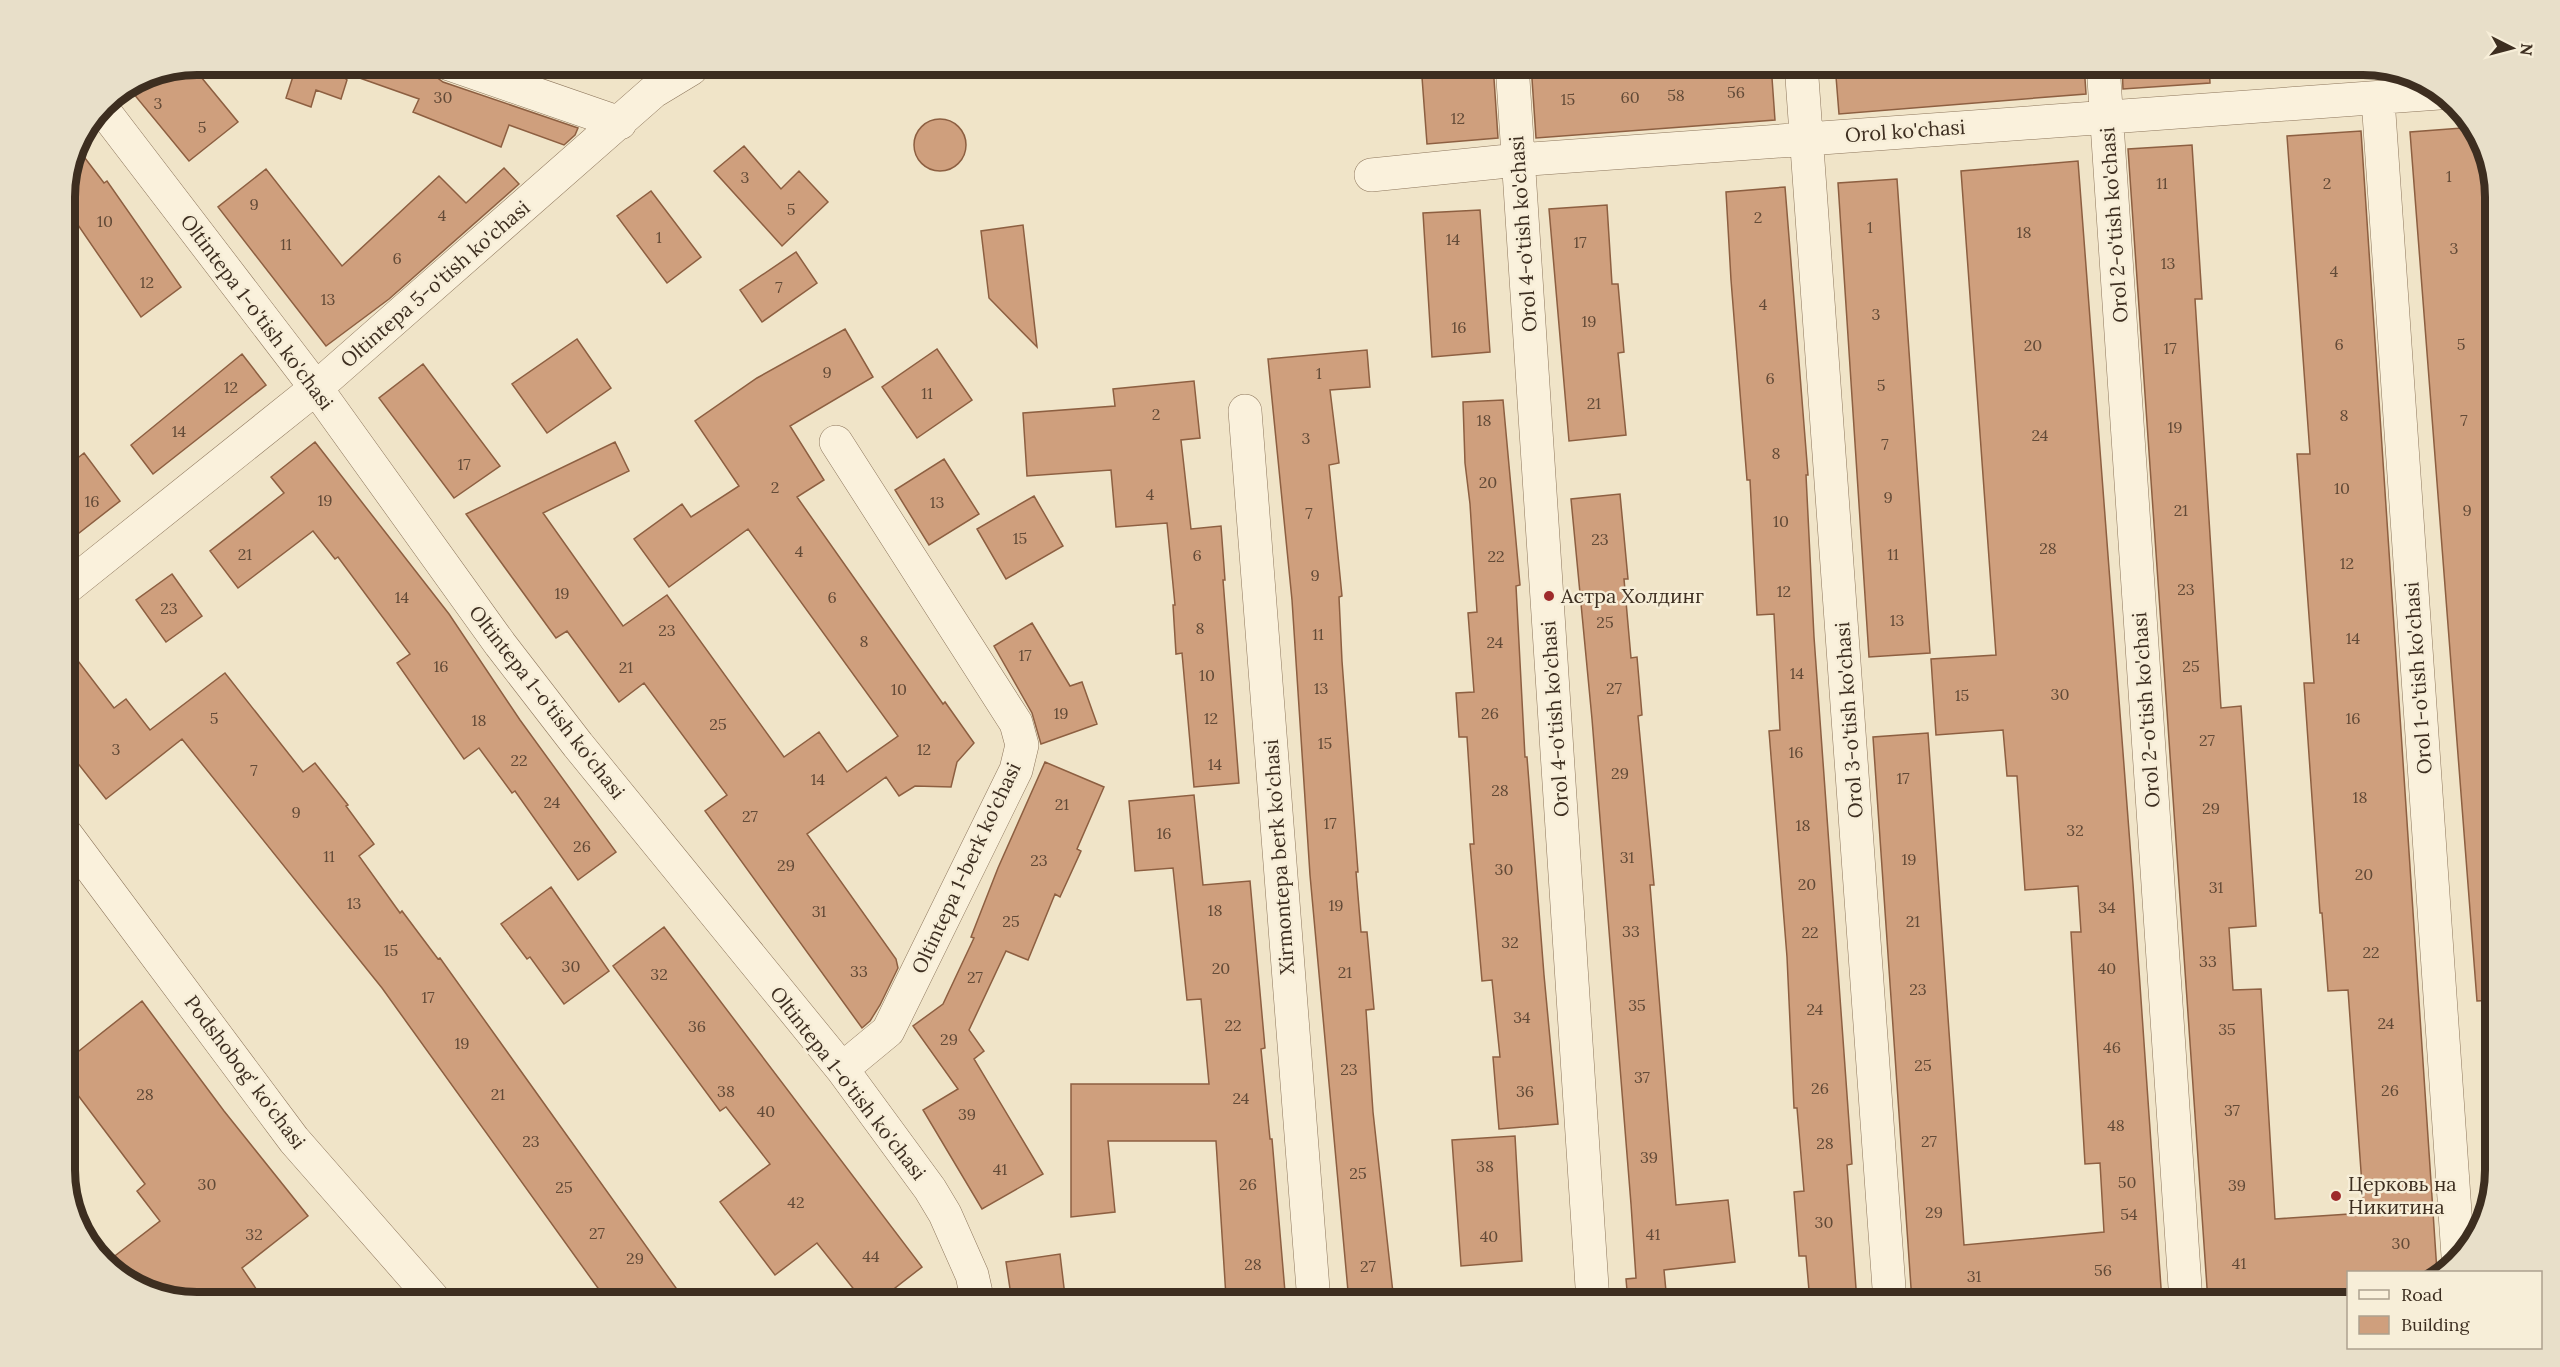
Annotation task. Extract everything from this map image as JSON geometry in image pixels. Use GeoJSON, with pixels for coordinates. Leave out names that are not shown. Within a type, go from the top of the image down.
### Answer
{"type":"FeatureCollection","features":[{"type":"Feature","properties":{"kind":"street"},"geometry":{"type":"LineString","coordinates":[[481,75],[620,123]]}},
{"type":"Feature","properties":{"kind":"street","name":"Oltintepa 5-o'tish ko'chasi"},"geometry":{"type":"LineString","coordinates":[[75,580],[316,388],[653,92],[681,75]]}},
{"type":"Feature","properties":{"kind":"street","name":"Orol 4-o'tish ko'chasi"},"geometry":{"type":"LineString","coordinates":[[1513,75],[1592,1292]]}},
{"type":"Feature","properties":{"kind":"street","name":"Orol 3-o'tish ko'chasi"},"geometry":{"type":"LineString","coordinates":[[1802,75],[1889,1292]]}},
{"type":"Feature","properties":{"kind":"street","name":"Orol 2-o'tish ko'chasi"},"geometry":{"type":"LineString","coordinates":[[2104,75],[2185,1292]]}},
{"type":"Feature","properties":{"kind":"street","name":"Orol ko'chasi"},"geometry":{"type":"LineString","coordinates":[[1371,175],[1518,160],[2428,94]]}},
{"type":"Feature","properties":{"kind":"street","name":"Orol 1-o'tish ko'chasi"},"geometry":{"type":"LineString","coordinates":[[2378,99],[2457,1248]]}},
{"type":"Feature","properties":{"kind":"street","name":"Oltintepa 1-o'tish ko'chasi"},"geometry":{"type":"LineString","coordinates":[[107,115],[316,388],[500,644],[578,745],[842,1069],[930,1189],[945,1214],[972,1275],[976,1292]]}},
{"type":"Feature","properties":{"kind":"street","name":"Xirmontepa berk ko'chasi"},"geometry":{"type":"LineString","coordinates":[[1245,411],[1313,1292]]}},
{"type":"Feature","properties":{"kind":"street","name":"Oltintepa 1-berk ko'chasi"},"geometry":{"type":"LineString","coordinates":[[836,442],[1016,723],[1022,745],[1016,770],[888,1031],[842,1069]]}},
{"type":"Feature","properties":{"kind":"street","name":"Podshobog' ko'chasi"},"geometry":{"type":"LineString","coordinates":[[75,846],[294,1140],[427,1292]]}},
{"type":"Feature","properties":{"kind":"building"},"geometry":{"type":"Polygon","coordinates":[[[199,75],[238,122],[189,161],[133,94],[165,79],[199,75]]]}},
{"type":"Feature","properties":{"kind":"building"},"geometry":{"type":"Polygon","coordinates":[[[293,75],[342,75],[347,80],[341,99],[316,90],[311,107],[286,98],[293,75]]]}},
{"type":"Feature","properties":{"kind":"building"},"geometry":{"type":"Polygon","coordinates":[[[351,75],[435,75],[443,82],[578,128],[575,135],[564,145],[509,125],[501,147],[413,112],[419,99],[351,75]]]}},
{"type":"Feature","properties":{"kind":"building"},"geometry":{"type":"Polygon","coordinates":[[[1422,75],[1494,75],[1498,138],[1427,144],[1422,75]]]}},
{"type":"Feature","properties":{"kind":"building"},"geometry":{"type":"Polygon","coordinates":[[[1532,75],[1772,75],[1775,120],[1536,138],[1532,75]]]}},
{"type":"Feature","properties":{"kind":"building"},"geometry":{"type":"Polygon","coordinates":[[[1836,75],[2085,75],[2086,94],[1839,114],[1836,75]]]}},
{"type":"Feature","properties":{"kind":"building"},"geometry":{"type":"Polygon","coordinates":[[[2122,75],[2210,75],[2210,83],[2123,89],[2122,75]]]}},
{"type":"Feature","properties":{"kind":"building"},"geometry":{"type":"Polygon","coordinates":[[[940,119],[950,121],[958,127],[964,135],[966,145],[964,155],[958,163],[950,169],[940,171],[930,169],[922,163],[916,155],[914,145],[916,135],[922,127],[930,121],[940,119]]]}},
{"type":"Feature","properties":{"kind":"building"},"geometry":{"type":"Polygon","coordinates":[[[2463,128],[2479,158],[2485,189],[2485,1001],[2477,1001],[2410,132],[2463,128]]]}},
{"type":"Feature","properties":{"kind":"building"},"geometry":{"type":"Polygon","coordinates":[[[2361,131],[2437,1267],[2431,1271],[2347,1271],[2347,1292],[2207,1292],[2128,149],[2192,145],[2202,299],[2195,299],[2221,708],[2241,706],[2256,926],[2229,928],[2233,990],[2261,989],[2275,1219],[2364,1213],[2348,990],[2328,991],[2322,913],[2320,913],[2304,683],[2314,683],[2297,454],[2310,454],[2287,136],[2361,131]]]}},
{"type":"Feature","properties":{"kind":"building"},"geometry":{"type":"Polygon","coordinates":[[[744,146],[781,189],[799,171],[828,202],[782,246],[714,171],[744,146]]]}},
{"type":"Feature","properties":{"kind":"building"},"geometry":{"type":"Polygon","coordinates":[[[82,155],[104,183],[107,181],[181,287],[141,317],[75,221],[75,189],[82,155]]]}},
{"type":"Feature","properties":{"kind":"building"},"geometry":{"type":"Polygon","coordinates":[[[2078,161],[2161,1292],[1911,1292],[1873,737],[1928,733],[1964,1245],[2104,1232],[2100,1163],[2085,1164],[2071,932],[2081,932],[2078,886],[2025,890],[2017,776],[2007,776],[2003,730],[1936,735],[1931,659],[1996,655],[1961,171],[2078,161]]]}},
{"type":"Feature","properties":{"kind":"building"},"geometry":{"type":"Polygon","coordinates":[[[504,168],[519,184],[389,299],[326,346],[218,207],[266,169],[342,266],[439,176],[466,203],[504,168]]]}},
{"type":"Feature","properties":{"kind":"building"},"geometry":{"type":"Polygon","coordinates":[[[1897,179],[1930,653],[1869,657],[1838,183],[1897,179]]]}},
{"type":"Feature","properties":{"kind":"building"},"geometry":{"type":"Polygon","coordinates":[[[1785,187],[1808,475],[1806,475],[1814,637],[1852,1164],[1847,1165],[1856,1292],[1809,1292],[1806,1256],[1799,1256],[1794,1192],[1804,1191],[1797,1108],[1794,1108],[1787,957],[1769,731],[1780,730],[1774,614],[1757,615],[1750,480],[1747,480],[1726,192],[1785,187]]]}},
{"type":"Feature","properties":{"kind":"building"},"geometry":{"type":"Polygon","coordinates":[[[651,191],[701,257],[667,283],[617,216],[651,191]]]}},
{"type":"Feature","properties":{"kind":"building"},"geometry":{"type":"Polygon","coordinates":[[[1607,205],[1612,284],[1618,284],[1624,352],[1618,353],[1626,435],[1569,441],[1549,209],[1607,205]]]}},
{"type":"Feature","properties":{"kind":"building"},"geometry":{"type":"Polygon","coordinates":[[[1480,210],[1490,352],[1432,357],[1423,213],[1480,210]]]}},
{"type":"Feature","properties":{"kind":"building"},"geometry":{"type":"Polygon","coordinates":[[[1023,225],[1037,347],[989,298],[981,231],[1023,225]]]}},
{"type":"Feature","properties":{"kind":"building"},"geometry":{"type":"Polygon","coordinates":[[[796,252],[817,283],[762,322],[740,290],[796,252]]]}},
{"type":"Feature","properties":{"kind":"building"},"geometry":{"type":"Polygon","coordinates":[[[845,329],[873,377],[790,426],[824,480],[797,497],[943,704],[945,702],[974,743],[957,762],[951,787],[915,786],[899,796],[886,777],[807,834],[896,959],[898,968],[880,1005],[870,1021],[862,1028],[705,811],[727,795],[644,683],[619,702],[567,631],[556,638],[466,514],[615,442],[629,471],[543,513],[623,626],[667,595],[784,757],[819,732],[847,772],[898,736],[748,529],[669,587],[634,539],[682,504],[691,517],[739,486],[695,421],[757,378],[845,329]]]}},
{"type":"Feature","properties":{"kind":"building"},"geometry":{"type":"Polygon","coordinates":[[[577,339],[611,388],[547,433],[512,384],[577,339]]]}},
{"type":"Feature","properties":{"kind":"building"},"geometry":{"type":"Polygon","coordinates":[[[937,349],[972,400],[917,438],[882,387],[937,349]]]}},
{"type":"Feature","properties":{"kind":"building"},"geometry":{"type":"Polygon","coordinates":[[[1367,350],[1370,387],[1330,390],[1339,463],[1329,465],[1342,596],[1339,597],[1342,661],[1358,872],[1356,872],[1361,932],[1367,932],[1374,1009],[1366,1010],[1373,1112],[1393,1292],[1348,1292],[1310,875],[1292,600],[1268,359],[1367,350]]]}},
{"type":"Feature","properties":{"kind":"building"},"geometry":{"type":"Polygon","coordinates":[[[242,354],[266,385],[153,474],[131,445],[242,354]]]}},
{"type":"Feature","properties":{"kind":"building"},"geometry":{"type":"Polygon","coordinates":[[[423,364],[500,466],[454,498],[379,398],[423,364]]]}},
{"type":"Feature","properties":{"kind":"building"},"geometry":{"type":"Polygon","coordinates":[[[1194,381],[1200,438],[1181,440],[1191,529],[1221,526],[1239,783],[1194,787],[1182,653],[1176,654],[1173,605],[1175,605],[1167,523],[1116,527],[1111,470],[1027,476],[1023,413],[1115,406],[1113,389],[1194,381]]]}},
{"type":"Feature","properties":{"kind":"building"},"geometry":{"type":"Polygon","coordinates":[[[1503,400],[1520,585],[1516,586],[1525,757],[1527,757],[1558,1124],[1499,1129],[1493,1057],[1500,1057],[1492,980],[1482,981],[1470,844],[1474,844],[1467,737],[1459,737],[1456,693],[1474,692],[1468,613],[1477,612],[1465,463],[1463,402],[1503,400]]]}},
{"type":"Feature","properties":{"kind":"building"},"geometry":{"type":"Polygon","coordinates":[[[315,442],[449,614],[520,720],[616,852],[578,880],[515,791],[512,793],[479,748],[464,759],[397,663],[410,654],[338,557],[335,559],[313,531],[238,588],[210,551],[284,493],[271,477],[315,442]]]}},
{"type":"Feature","properties":{"kind":"building"},"geometry":{"type":"Polygon","coordinates":[[[84,453],[120,501],[75,536],[75,460],[84,453]]]}},
{"type":"Feature","properties":{"kind":"building"},"geometry":{"type":"Polygon","coordinates":[[[944,459],[979,514],[929,545],[895,490],[944,459]]]}},
{"type":"Feature","properties":{"kind":"building"},"geometry":{"type":"Polygon","coordinates":[[[1620,494],[1628,579],[1624,579],[1631,658],[1637,657],[1642,715],[1638,716],[1654,885],[1650,885],[1676,1205],[1728,1200],[1735,1262],[1664,1270],[1666,1292],[1627,1292],[1626,1279],[1636,1278],[1631,1204],[1592,719],[1571,499],[1620,494]]]}},
{"type":"Feature","properties":{"kind":"building"},"geometry":{"type":"Polygon","coordinates":[[[1034,496],[1063,546],[1006,579],[977,529],[1034,496]]]}},
{"type":"Feature","properties":{"kind":"building"},"geometry":{"type":"Polygon","coordinates":[[[172,574],[202,616],[166,642],[136,600],[172,574]]]}},
{"type":"Feature","properties":{"kind":"building"},"geometry":{"type":"Polygon","coordinates":[[[1032,623],[1070,686],[1082,682],[1097,724],[1041,744],[1032,713],[994,646],[1032,623]]]}},
{"type":"Feature","properties":{"kind":"building"},"geometry":{"type":"Polygon","coordinates":[[[75,657],[114,708],[126,699],[150,730],[225,673],[303,772],[315,763],[348,805],[346,806],[374,844],[359,856],[400,913],[402,911],[438,959],[440,958],[679,1292],[601,1292],[382,988],[182,739],[106,799],[75,760],[75,657]]]}},
{"type":"Feature","properties":{"kind":"building"},"geometry":{"type":"Polygon","coordinates":[[[1045,762],[1104,787],[1077,849],[1081,851],[1060,897],[1055,894],[1028,960],[1006,951],[969,1030],[984,1051],[974,1059],[1043,1174],[982,1209],[923,1110],[958,1089],[913,1026],[943,1004],[974,938],[971,937],[998,868],[1045,762]]]}},
{"type":"Feature","properties":{"kind":"building"},"geometry":{"type":"Polygon","coordinates":[[[1194,795],[1203,885],[1250,881],[1265,1048],[1261,1049],[1270,1139],[1272,1139],[1285,1292],[1226,1292],[1216,1141],[1108,1141],[1115,1212],[1071,1217],[1071,1084],[1209,1084],[1201,999],[1187,1000],[1173,868],[1135,871],[1129,801],[1194,795]]]}},
{"type":"Feature","properties":{"kind":"building"},"geometry":{"type":"Polygon","coordinates":[[[551,887],[609,971],[564,1004],[530,957],[527,959],[501,924],[551,887]]]}},
{"type":"Feature","properties":{"kind":"building"},"geometry":{"type":"Polygon","coordinates":[[[664,927],[922,1267],[890,1292],[856,1292],[817,1243],[775,1275],[720,1202],[770,1164],[726,1107],[720,1111],[613,966],[664,927]]]}},
{"type":"Feature","properties":{"kind":"building"},"geometry":{"type":"Polygon","coordinates":[[[142,1001],[224,1111],[308,1216],[242,1268],[258,1292],[173,1290],[143,1279],[112,1258],[160,1221],[137,1191],[145,1184],[75,1091],[75,1054],[142,1001]]]}},
{"type":"Feature","properties":{"kind":"building"},"geometry":{"type":"Polygon","coordinates":[[[1515,1136],[1522,1261],[1461,1266],[1452,1140],[1515,1136]]]}},
{"type":"Feature","properties":{"kind":"building"},"geometry":{"type":"Polygon","coordinates":[[[1060,1254],[1065,1292],[1010,1292],[1006,1262],[1060,1254]]]}},
{"type":"Feature","properties":{"kind":"place","name":"Астра Холдинг"},"geometry":{"type":"Point","coordinates":[1549,596]}},
{"type":"Feature","properties":{"kind":"place","name":"Церковь на Никитина"},"geometry":{"type":"Point","coordinates":[2336,1196]}}]}
